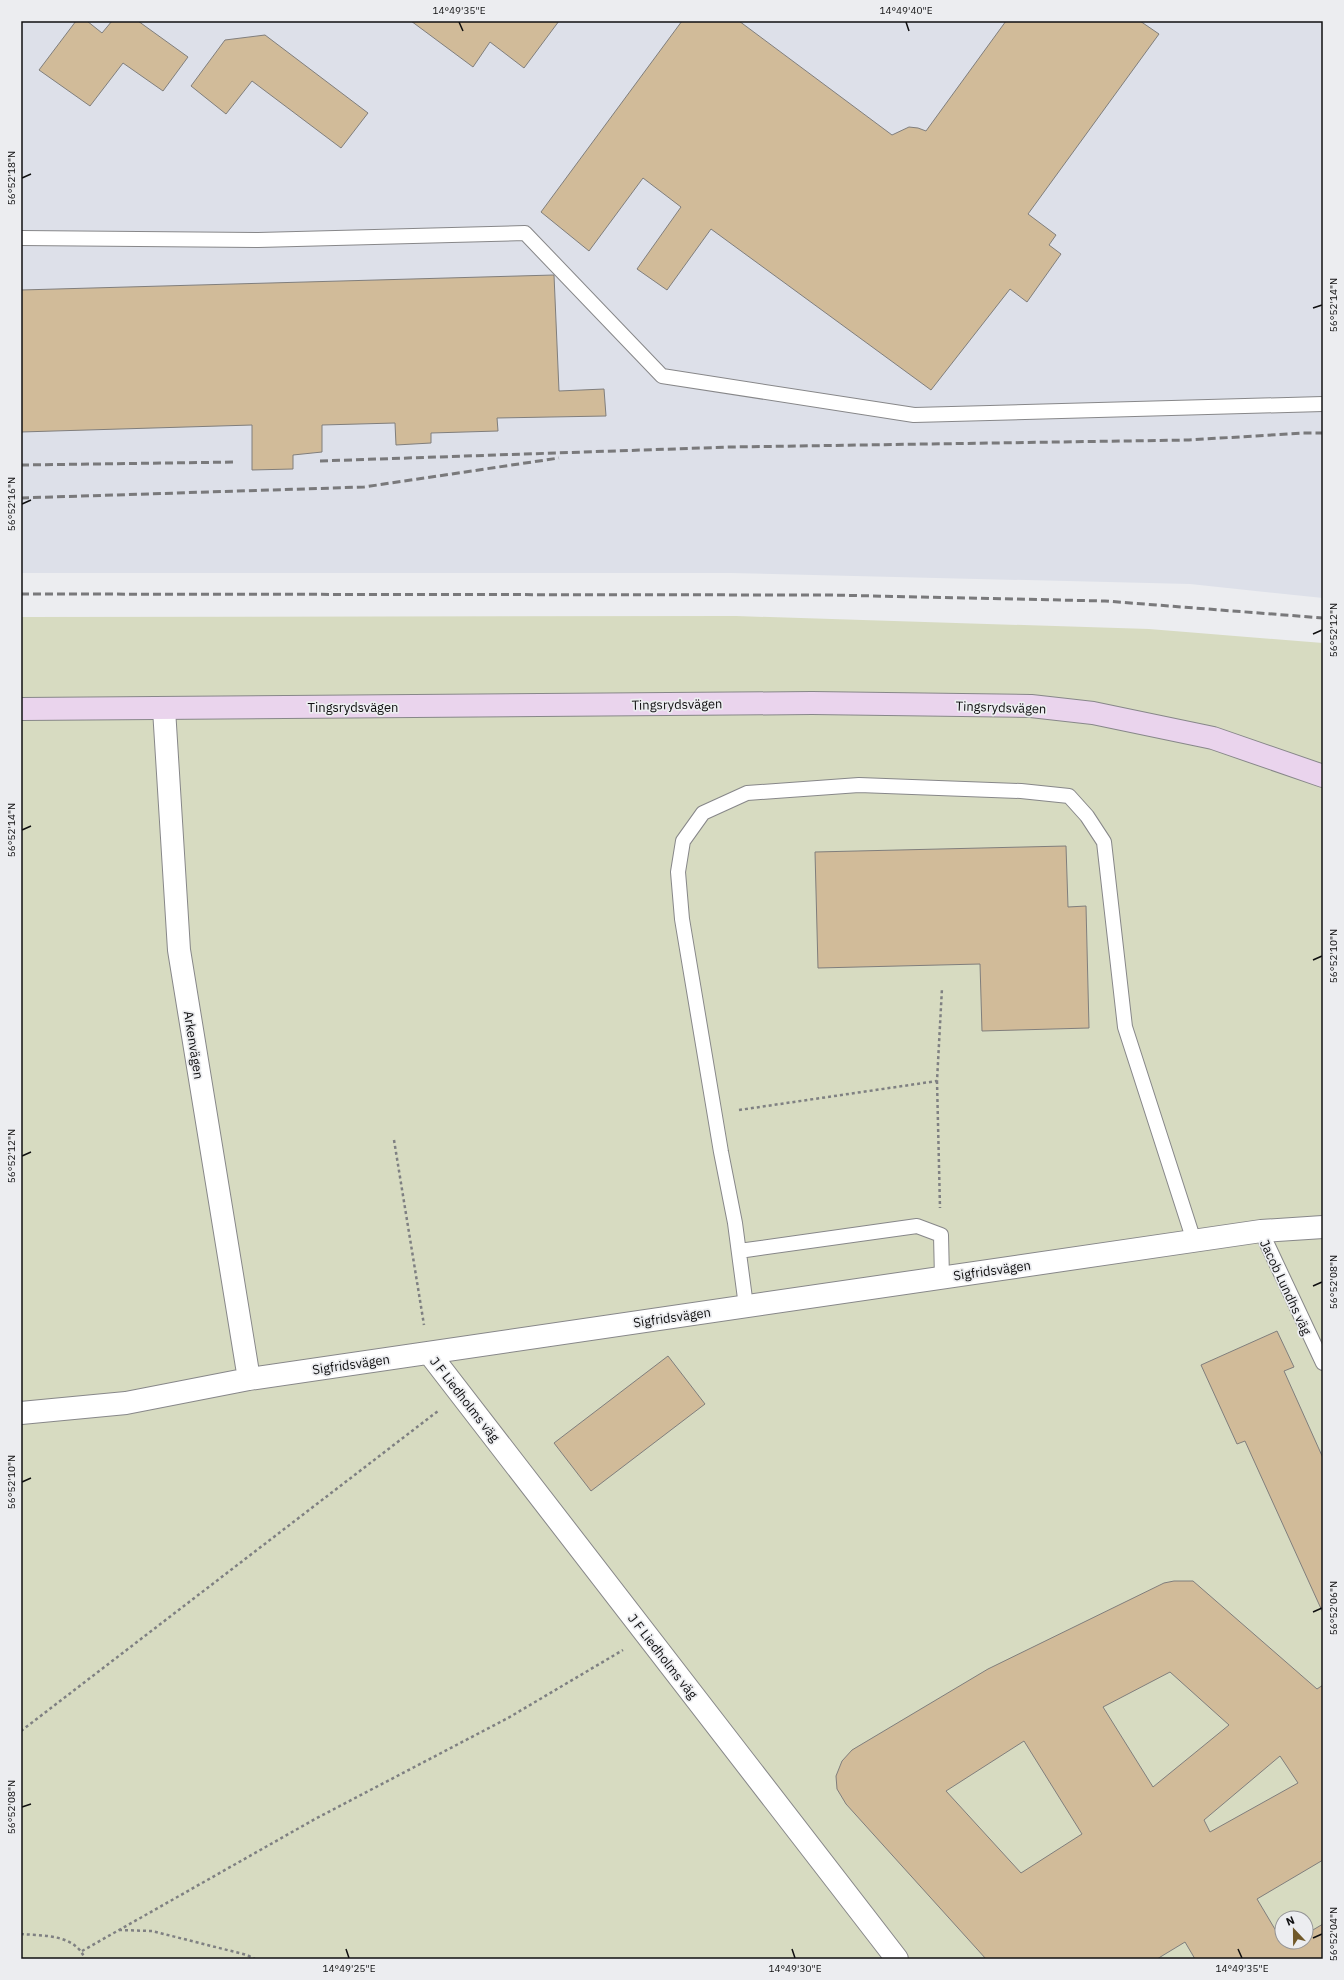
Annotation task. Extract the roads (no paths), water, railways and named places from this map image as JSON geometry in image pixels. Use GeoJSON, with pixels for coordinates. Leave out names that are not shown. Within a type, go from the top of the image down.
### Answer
{"type":"FeatureCollection","features":[{"type":"Feature","properties":{"kind":"street","name":"Tingsrydsvägen"},"geometry":{"type":"LineString","coordinates":[[21,709],[812,703],[1031,706],[1093,712],[1190,733],[1263,754],[1323,776]]}},
{"type":"Feature","properties":{"kind":"street","name":"Arkenvägen"},"geometry":{"type":"LineString","coordinates":[[164,709],[179,950],[249,1379]]}},
{"type":"Feature","properties":{"kind":"street","name":"Sigfridsvägen"},"geometry":{"type":"LineString","coordinates":[[21,1413],[126,1403],[249,1379],[1260,1231],[1323,1227]]}},
{"type":"Feature","properties":{"kind":"street","name":"J F Liedholms väg"},"geometry":{"type":"LineString","coordinates":[[429,1353],[897,1959]]}},
{"type":"Feature","properties":{"kind":"lane"},"geometry":{"type":"LineString","coordinates":[[21,238],[258,240],[525,233],[662,376],[914,415],[1323,404]]}},
{"type":"Feature","properties":{"kind":"lane"},"geometry":{"type":"LineString","coordinates":[[746,1306],[739,1251],[682,919],[678,872],[683,841],[703,813],[747,793],[859,785],[1021,791],[1069,796],[1087,816],[1104,842],[1125,1027],[1194,1241]]}},
{"type":"Feature","properties":{"kind":"lane"},"geometry":{"type":"LineString","coordinates":[[739,1251],[917,1226],[941,1235],[942,1278]]}},
{"type":"Feature","properties":{"kind":"lane","name":"Jacob Lundhs väg"},"geometry":{"type":"LineString","coordinates":[[1260,1231],[1323,1363]]}},
{"type":"Feature","properties":{"kind":"railway"},"geometry":{"type":"LineString","coordinates":[[320,461],[731,447],[1189,440],[1323,433]]}},
{"type":"Feature","properties":{"kind":"railway"},"geometry":{"type":"LineString","coordinates":[[21,498],[364,487],[559,458]]}},
{"type":"Feature","properties":{"kind":"railway"},"geometry":{"type":"LineString","coordinates":[[21,465],[237,462]]}},
{"type":"Feature","properties":{"kind":"railway"},"geometry":{"type":"LineString","coordinates":[[21,594],[829,595],[1105,601],[1323,618]]}}]}
